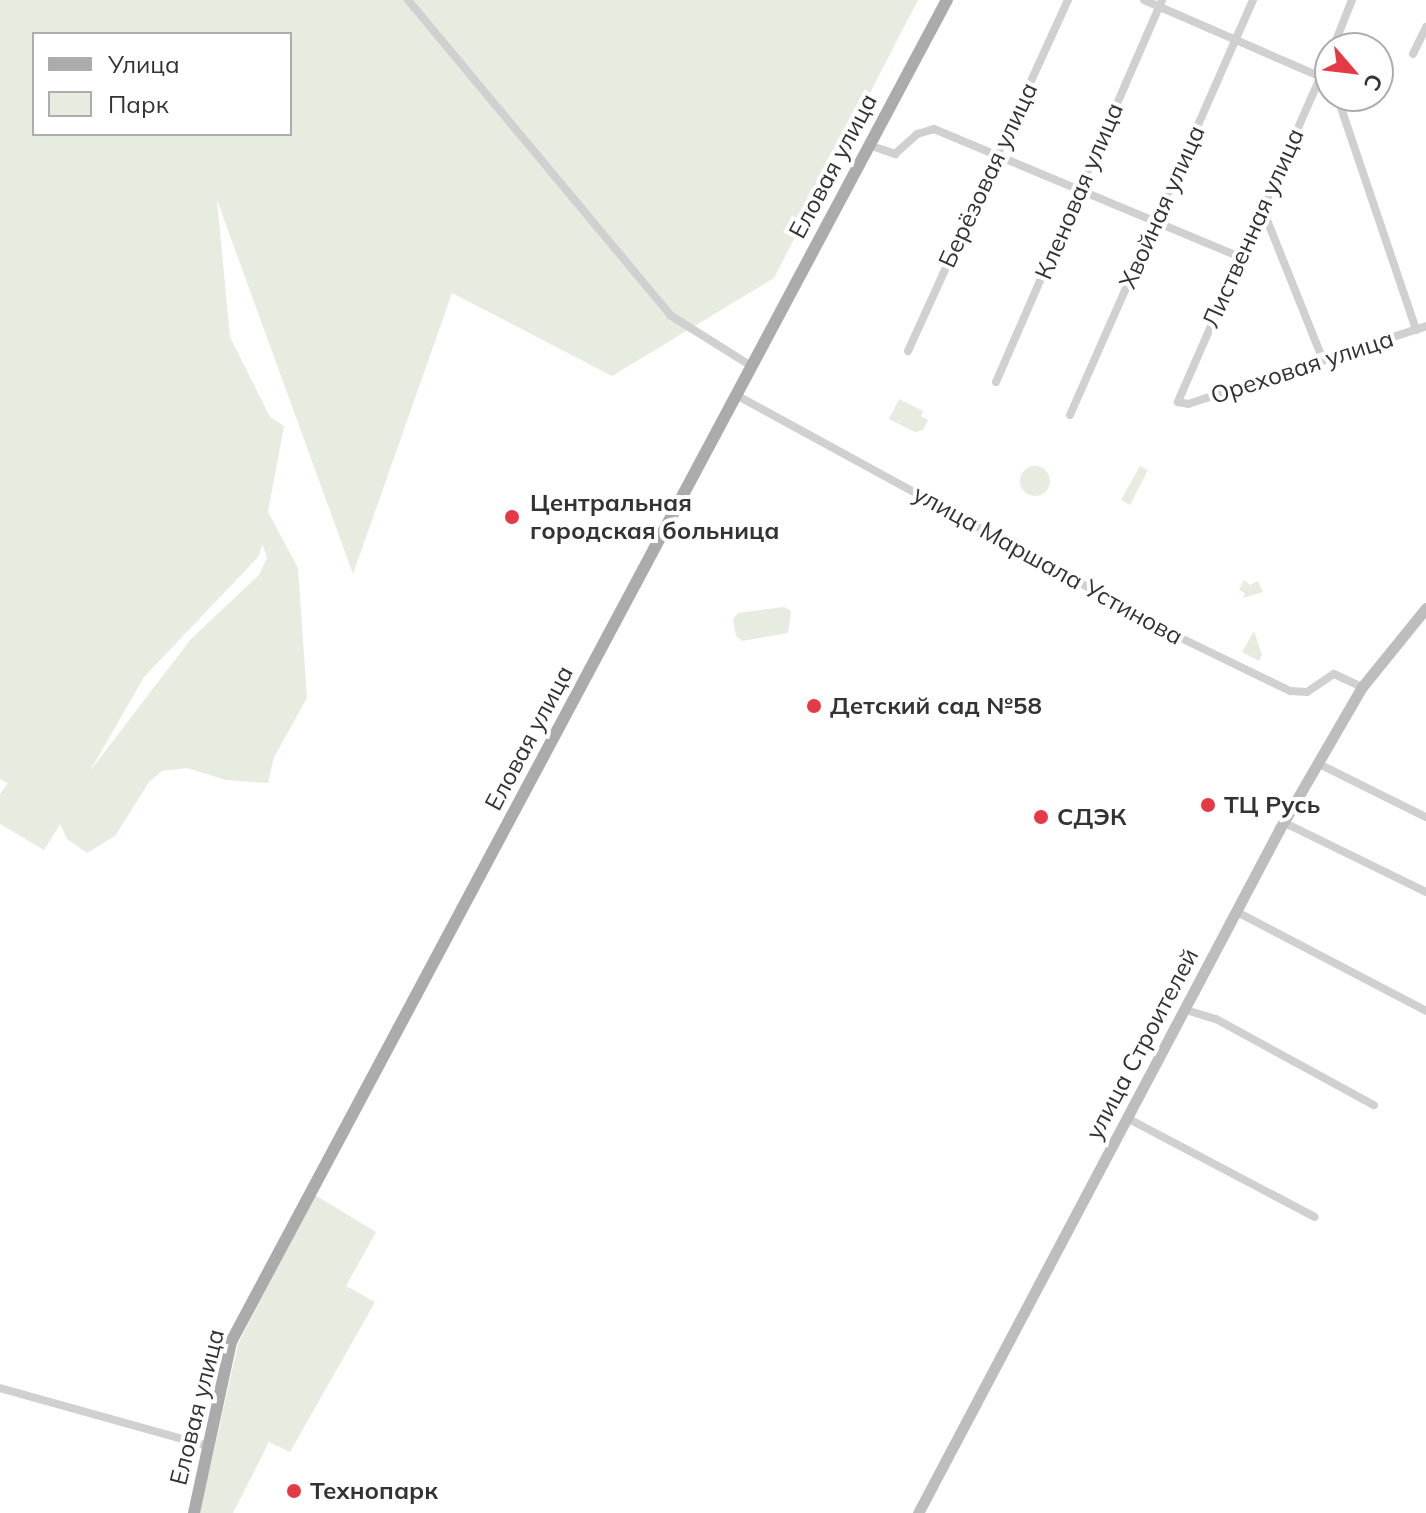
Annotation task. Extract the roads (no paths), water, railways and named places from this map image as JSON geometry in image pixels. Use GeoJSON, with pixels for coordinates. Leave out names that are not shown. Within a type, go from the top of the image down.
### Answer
{"type":"FeatureCollection","features":[{"type":"Feature","properties":{"kind":"main road","name":"Еловая улица"},"geometry":{"type":"LineString","coordinates":[[194,1513],[231,1342],[947,0]]}},
{"type":"Feature","properties":{"kind":"main road","name":"улица Строителей"},"geometry":{"type":"LineString","coordinates":[[918,1513],[1283,822],[1362,687],[1426,608]]}},
{"type":"Feature","properties":{"kind":"street"},"geometry":{"type":"LineString","coordinates":[[408,0],[670,315],[753,367]]}},
{"type":"Feature","properties":{"kind":"street","name":"Берёзовая улица"},"geometry":{"type":"LineString","coordinates":[[908,351],[1068,0]]}},
{"type":"Feature","properties":{"kind":"street"},"geometry":{"type":"LineString","coordinates":[[1144,0],[1160,3],[1314,71]]}},
{"type":"Feature","properties":{"kind":"street","name":"Хвойная улица"},"geometry":{"type":"LineString","coordinates":[[1070,415],[1253,0]]}},
{"type":"Feature","properties":{"kind":"street"},"geometry":{"type":"LineString","coordinates":[[1339,32],[1352,0]]}},
{"type":"Feature","properties":{"kind":"street","name":"Кленовая улица"},"geometry":{"type":"LineString","coordinates":[[996,382],[1078,186],[1160,3]]}},
{"type":"Feature","properties":{"kind":"street"},"geometry":{"type":"LineString","coordinates":[[1413,54],[1426,27]]}},
{"type":"Feature","properties":{"kind":"street","name":"Лиственная улица"},"geometry":{"type":"LineString","coordinates":[[1178,402],[1314,92]]}},
{"type":"Feature","properties":{"kind":"street"},"geometry":{"type":"LineString","coordinates":[[1342,112],[1416,330]]}},
{"type":"Feature","properties":{"kind":"street"},"geometry":{"type":"LineString","coordinates":[[869,145],[895,154],[917,134],[934,129],[999,152],[1242,258]]}},
{"type":"Feature","properties":{"kind":"street"},"geometry":{"type":"LineString","coordinates":[[1263,210],[1323,360]]}},
{"type":"Feature","properties":{"kind":"street","name":"Ореховая улица"},"geometry":{"type":"LineString","coordinates":[[1178,402],[1188,404],[1426,326]]}},
{"type":"Feature","properties":{"kind":"street","name":"улица Маршала Устинова"},"geometry":{"type":"LineString","coordinates":[[738,396],[1183,639],[1290,691],[1307,692],[1334,674],[1362,687]]}},
{"type":"Feature","properties":{"kind":"street"},"geometry":{"type":"LineString","coordinates":[[1319,764],[1426,817]]}},
{"type":"Feature","properties":{"kind":"street"},"geometry":{"type":"LineString","coordinates":[[1283,822],[1426,892]]}},
{"type":"Feature","properties":{"kind":"street"},"geometry":{"type":"LineString","coordinates":[[1237,912],[1426,1011]]}},
{"type":"Feature","properties":{"kind":"street"},"geometry":{"type":"LineString","coordinates":[[1186,1010],[1216,1019],[1374,1105]]}},
{"type":"Feature","properties":{"kind":"street"},"geometry":{"type":"LineString","coordinates":[[1127,1118],[1315,1217]]}},
{"type":"Feature","properties":{"kind":"street"},"geometry":{"type":"LineString","coordinates":[[0,1388],[208,1446]]}},
{"type":"Feature","properties":{"kind":"place","name":"Центральная городская больница"},"geometry":{"type":"Point","coordinates":[512,517]}},
{"type":"Feature","properties":{"kind":"place","name":"Детский сад №58"},"geometry":{"type":"Point","coordinates":[814,706]}},
{"type":"Feature","properties":{"kind":"place","name":"ТЦ Русь"},"geometry":{"type":"Point","coordinates":[1208,805]}},
{"type":"Feature","properties":{"kind":"place","name":"СДЭК"},"geometry":{"type":"Point","coordinates":[1041,817]}},
{"type":"Feature","properties":{"kind":"place","name":"Технопарк"},"geometry":{"type":"Point","coordinates":[294,1491]}}]}
